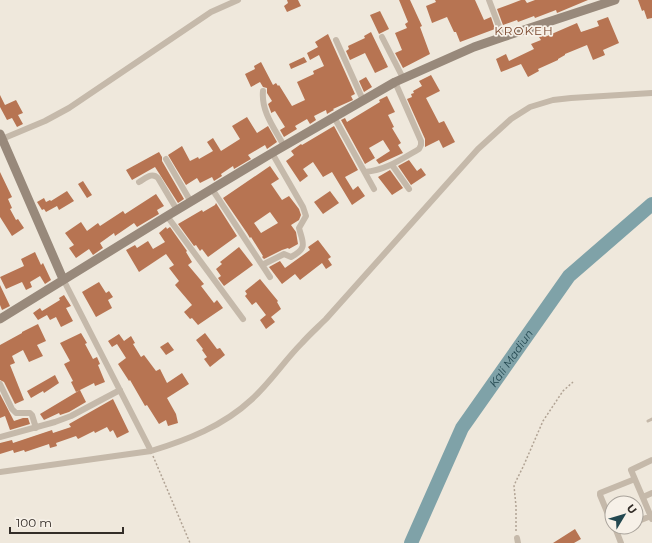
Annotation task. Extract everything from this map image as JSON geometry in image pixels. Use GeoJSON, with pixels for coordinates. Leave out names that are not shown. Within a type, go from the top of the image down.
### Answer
{"type":"FeatureCollection","features":[{"type":"Feature","properties":{"kind":"main road"},"geometry":{"type":"LineString","coordinates":[[0,319],[190,202],[399,80],[503,37],[615,0]]}},
{"type":"Feature","properties":{"kind":"main road"},"geometry":{"type":"LineString","coordinates":[[1,136],[63,279]]}},
{"type":"Feature","properties":{"kind":"street"},"geometry":{"type":"LineString","coordinates":[[1,136],[45,121],[69,108],[211,12],[238,0]]}},
{"type":"Feature","properties":{"kind":"street"},"geometry":{"type":"LineString","coordinates":[[489,0],[503,37]]}},
{"type":"Feature","properties":{"kind":"street"},"geometry":{"type":"LineString","coordinates":[[365,172],[380,170],[392,165],[419,149],[421,145],[421,141],[382,36]]}},
{"type":"Feature","properties":{"kind":"street"},"geometry":{"type":"LineString","coordinates":[[336,40],[363,100]]}},
{"type":"Feature","properties":{"kind":"street"},"geometry":{"type":"LineString","coordinates":[[263,92],[262,100],[264,109],[284,146]]}},
{"type":"Feature","properties":{"kind":"street"},"geometry":{"type":"LineString","coordinates":[[0,472],[151,451],[174,444],[229,418],[250,401],[270,381],[301,343],[326,319],[478,150],[511,119],[530,107],[553,100],[652,93]]}},
{"type":"Feature","properties":{"kind":"street"},"geometry":{"type":"LineString","coordinates":[[334,117],[374,189]]}},
{"type":"Feature","properties":{"kind":"street"},"geometry":{"type":"LineString","coordinates":[[262,265],[284,254],[292,257],[300,251],[303,246],[303,242],[299,228],[306,216],[304,207],[272,153]]}},
{"type":"Feature","properties":{"kind":"street"},"geometry":{"type":"LineString","coordinates":[[166,159],[190,202]]}},
{"type":"Feature","properties":{"kind":"street"},"geometry":{"type":"LineString","coordinates":[[392,165],[410,190]]}},
{"type":"Feature","properties":{"kind":"street"},"geometry":{"type":"LineString","coordinates":[[139,182],[152,175],[155,175],[177,210]]}},
{"type":"Feature","properties":{"kind":"street"},"geometry":{"type":"LineString","coordinates":[[212,189],[270,277]]}},
{"type":"Feature","properties":{"kind":"street"},"geometry":{"type":"LineString","coordinates":[[167,216],[243,319]]}},
{"type":"Feature","properties":{"kind":"street"},"geometry":{"type":"LineString","coordinates":[[63,279],[151,451]]}},
{"type":"Feature","properties":{"kind":"street"},"geometry":{"type":"LineString","coordinates":[[0,384],[12,409],[16,413],[30,413],[36,428]]}},
{"type":"Feature","properties":{"kind":"street"},"geometry":{"type":"LineString","coordinates":[[0,437],[36,428],[71,416],[120,390]]}},
{"type":"Feature","properties":{"kind":"street"},"geometry":{"type":"LineString","coordinates":[[642,495],[631,470],[652,460]]}},
{"type":"Feature","properties":{"kind":"street"},"geometry":{"type":"LineString","coordinates":[[604,505],[600,493],[635,479]]}},
{"type":"Feature","properties":{"kind":"street"},"geometry":{"type":"LineString","coordinates":[[644,500],[651,517]]}},
{"type":"Feature","properties":{"kind":"lane"},"geometry":{"type":"LineString","coordinates":[[648,421],[652,419]]}},
{"type":"Feature","properties":{"kind":"path"},"geometry":{"type":"LineString","coordinates":[[517,541],[514,486],[543,421],[563,391],[573,382]]}},
{"type":"Feature","properties":{"kind":"path"},"geometry":{"type":"LineString","coordinates":[[151,451],[190,543]]}},
{"type":"Feature","properties":{"kind":"building"},"geometry":{"type":"Polygon","coordinates":[[[287,0],[298,0],[301,6],[287,12],[284,6],[288,3],[287,0]]]}},
{"type":"Feature","properties":{"kind":"building"},"geometry":{"type":"Polygon","coordinates":[[[399,0],[410,0],[422,26],[420,27],[430,54],[403,68],[395,53],[402,50],[395,33],[407,28],[405,24],[408,22],[399,0]]]}},
{"type":"Feature","properties":{"kind":"building"},"geometry":{"type":"Polygon","coordinates":[[[435,0],[475,0],[484,20],[491,17],[495,29],[460,42],[447,17],[432,23],[426,6],[436,2],[435,0]]]}},
{"type":"Feature","properties":{"kind":"building"},"geometry":{"type":"Polygon","coordinates":[[[521,0],[525,0],[527,3],[535,0],[588,0],[557,13],[556,10],[535,18],[534,16],[518,22],[517,20],[503,25],[497,9],[521,0]]]}},
{"type":"Feature","properties":{"kind":"building"},"geometry":{"type":"Polygon","coordinates":[[[638,0],[652,0],[652,18],[647,19],[638,0]]]}},
{"type":"Feature","properties":{"kind":"building"},"geometry":{"type":"Polygon","coordinates":[[[380,11],[389,29],[379,34],[370,15],[380,11]]]}},
{"type":"Feature","properties":{"kind":"building"},"geometry":{"type":"Polygon","coordinates":[[[608,17],[619,43],[603,50],[605,55],[593,60],[587,45],[565,54],[558,60],[538,69],[539,71],[528,77],[521,64],[501,72],[496,59],[506,54],[509,61],[534,49],[531,44],[541,40],[539,37],[546,34],[547,36],[577,23],[581,32],[599,26],[597,21],[608,17]]]}},
{"type":"Feature","properties":{"kind":"building"},"geometry":{"type":"Polygon","coordinates":[[[371,32],[388,67],[375,73],[365,53],[350,60],[346,51],[349,49],[348,46],[365,38],[364,36],[371,32]]]}},
{"type":"Feature","properties":{"kind":"building"},"geometry":{"type":"Polygon","coordinates":[[[328,34],[355,94],[351,96],[353,100],[333,109],[334,110],[327,114],[326,110],[314,116],[316,120],[310,124],[307,119],[295,126],[297,129],[284,137],[280,130],[285,127],[275,111],[271,113],[268,104],[272,101],[267,93],[267,88],[263,87],[260,82],[251,87],[245,74],[255,69],[254,66],[261,62],[273,85],[276,83],[278,86],[279,85],[292,106],[305,100],[297,82],[314,74],[313,71],[324,66],[319,55],[310,60],[307,53],[318,47],[315,42],[328,34]]]}},
{"type":"Feature","properties":{"kind":"building"},"geometry":{"type":"Polygon","coordinates":[[[304,57],[307,62],[291,69],[289,64],[304,57]]]}},
{"type":"Feature","properties":{"kind":"building"},"geometry":{"type":"Polygon","coordinates":[[[431,75],[440,91],[426,98],[439,123],[444,121],[455,142],[443,148],[439,140],[425,147],[425,139],[407,99],[412,97],[411,94],[414,93],[413,91],[422,86],[419,81],[431,75]]]}},
{"type":"Feature","properties":{"kind":"building"},"geometry":{"type":"Polygon","coordinates":[[[366,77],[372,87],[364,92],[359,81],[366,77]]]}},
{"type":"Feature","properties":{"kind":"building"},"geometry":{"type":"Polygon","coordinates":[[[0,95],[5,105],[16,100],[23,113],[18,115],[23,124],[17,127],[12,118],[7,120],[0,107],[0,95]]]}},
{"type":"Feature","properties":{"kind":"building"},"geometry":{"type":"Polygon","coordinates":[[[387,96],[395,112],[388,115],[394,127],[392,128],[401,143],[398,145],[403,153],[379,164],[376,160],[390,151],[383,140],[369,148],[375,158],[365,164],[341,120],[345,118],[347,122],[380,102],[379,100],[387,96]]]}},
{"type":"Feature","properties":{"kind":"building"},"geometry":{"type":"Polygon","coordinates":[[[247,117],[257,133],[268,126],[277,142],[267,149],[265,145],[248,155],[251,159],[234,169],[233,166],[214,181],[212,177],[200,183],[197,178],[186,185],[168,155],[182,146],[190,161],[198,157],[199,159],[213,151],[207,142],[213,138],[221,151],[240,139],[232,126],[247,117]]]}},
{"type":"Feature","properties":{"kind":"building"},"geometry":{"type":"Polygon","coordinates":[[[334,126],[358,170],[345,177],[353,190],[358,186],[365,196],[352,205],[332,172],[323,177],[313,162],[303,169],[308,176],[300,182],[286,161],[294,155],[291,151],[334,126]]]}},
{"type":"Feature","properties":{"kind":"building"},"geometry":{"type":"Polygon","coordinates":[[[159,152],[162,157],[162,161],[184,199],[178,203],[155,167],[132,180],[126,170],[159,152]]]}},
{"type":"Feature","properties":{"kind":"building"},"geometry":{"type":"Polygon","coordinates":[[[409,160],[417,171],[421,168],[426,175],[411,185],[398,166],[409,160]]]}},
{"type":"Feature","properties":{"kind":"building"},"geometry":{"type":"Polygon","coordinates":[[[270,166],[279,179],[271,184],[282,200],[289,196],[299,209],[301,215],[299,220],[291,225],[296,232],[298,244],[264,259],[251,237],[250,238],[223,198],[270,166]],[[270,212],[254,223],[261,233],[278,223],[270,212]]]}},
{"type":"Feature","properties":{"kind":"building"},"geometry":{"type":"Polygon","coordinates":[[[390,170],[403,188],[392,195],[378,177],[390,170]]]}},
{"type":"Feature","properties":{"kind":"building"},"geometry":{"type":"Polygon","coordinates":[[[0,172],[12,197],[8,199],[12,208],[10,209],[16,220],[18,219],[24,228],[12,236],[0,217],[0,172]]]}},
{"type":"Feature","properties":{"kind":"building"},"geometry":{"type":"Polygon","coordinates":[[[83,181],[92,195],[87,198],[78,184],[83,181]]]}},
{"type":"Feature","properties":{"kind":"building"},"geometry":{"type":"Polygon","coordinates":[[[67,191],[74,201],[59,210],[57,206],[46,212],[44,209],[42,210],[37,202],[44,198],[46,202],[51,201],[67,191]]]}},
{"type":"Feature","properties":{"kind":"building"},"geometry":{"type":"Polygon","coordinates":[[[330,191],[339,203],[323,214],[314,202],[330,191]]]}},
{"type":"Feature","properties":{"kind":"building"},"geometry":{"type":"Polygon","coordinates":[[[156,194],[164,206],[157,210],[159,214],[137,227],[134,223],[115,236],[114,233],[100,243],[103,248],[93,255],[89,249],[76,258],[69,248],[74,245],[65,233],[81,222],[87,231],[98,223],[100,226],[123,211],[125,214],[156,194]]]}},
{"type":"Feature","properties":{"kind":"building"},"geometry":{"type":"Polygon","coordinates":[[[216,203],[237,236],[208,257],[202,249],[200,251],[196,245],[194,246],[178,224],[202,210],[203,212],[216,203]]]}},
{"type":"Feature","properties":{"kind":"building"},"geometry":{"type":"Polygon","coordinates":[[[166,227],[167,229],[170,227],[187,251],[186,252],[192,262],[188,265],[204,284],[201,286],[214,303],[217,300],[223,308],[198,325],[184,312],[192,305],[175,285],[179,281],[169,268],[174,265],[166,254],[139,272],[126,250],[135,245],[137,248],[148,241],[153,249],[165,242],[159,233],[166,227]]]}},
{"type":"Feature","properties":{"kind":"building"},"geometry":{"type":"Polygon","coordinates":[[[318,240],[331,257],[328,259],[332,265],[326,269],[322,263],[300,280],[295,274],[282,284],[269,267],[280,261],[285,268],[310,250],[308,247],[318,240]]]}},
{"type":"Feature","properties":{"kind":"building"},"geometry":{"type":"Polygon","coordinates":[[[239,247],[253,265],[224,286],[218,278],[221,276],[216,269],[222,264],[220,262],[239,247]]]}},
{"type":"Feature","properties":{"kind":"building"},"geometry":{"type":"Polygon","coordinates":[[[35,252],[41,265],[43,263],[51,280],[45,284],[40,276],[30,282],[32,287],[26,290],[22,282],[6,289],[0,277],[24,266],[21,259],[35,252]]]}},
{"type":"Feature","properties":{"kind":"building"},"geometry":{"type":"Polygon","coordinates":[[[260,279],[278,301],[277,302],[281,309],[271,317],[275,322],[266,329],[260,320],[266,315],[256,302],[252,305],[245,296],[247,294],[245,291],[260,279]]]}},
{"type":"Feature","properties":{"kind":"building"},"geometry":{"type":"Polygon","coordinates":[[[99,282],[106,293],[109,291],[113,297],[108,300],[112,308],[96,317],[82,292],[99,282]]]}},
{"type":"Feature","properties":{"kind":"building"},"geometry":{"type":"Polygon","coordinates":[[[0,285],[10,306],[2,310],[0,305],[0,285]]]}},
{"type":"Feature","properties":{"kind":"building"},"geometry":{"type":"Polygon","coordinates":[[[64,295],[71,306],[66,308],[73,321],[61,327],[56,317],[50,320],[47,315],[38,320],[33,313],[40,308],[42,311],[60,300],[59,298],[64,295]]]}},
{"type":"Feature","properties":{"kind":"building"},"geometry":{"type":"Polygon","coordinates":[[[38,324],[46,341],[37,345],[43,356],[29,362],[23,350],[12,356],[15,363],[10,365],[24,400],[15,404],[4,382],[0,380],[0,345],[38,324]]]}},
{"type":"Feature","properties":{"kind":"building"},"geometry":{"type":"Polygon","coordinates":[[[81,333],[87,343],[85,344],[93,359],[97,357],[100,364],[98,365],[105,382],[95,386],[94,383],[76,392],[71,382],[73,381],[64,364],[70,361],[60,343],[81,333]]]}},
{"type":"Feature","properties":{"kind":"building"},"geometry":{"type":"Polygon","coordinates":[[[205,333],[217,349],[220,348],[225,355],[210,367],[204,359],[207,357],[202,350],[203,349],[196,340],[205,333]]]}},
{"type":"Feature","properties":{"kind":"building"},"geometry":{"type":"Polygon","coordinates":[[[119,334],[124,341],[131,336],[135,343],[133,344],[141,357],[144,355],[156,371],[160,369],[167,383],[182,373],[189,384],[167,398],[176,414],[178,423],[168,426],[166,420],[159,424],[147,405],[145,406],[130,380],[129,381],[118,364],[126,358],[117,344],[112,347],[108,341],[119,334]]]}},
{"type":"Feature","properties":{"kind":"building"},"geometry":{"type":"Polygon","coordinates":[[[168,342],[174,350],[166,355],[160,347],[168,342]]]}},
{"type":"Feature","properties":{"kind":"building"},"geometry":{"type":"Polygon","coordinates":[[[55,375],[59,383],[44,393],[43,391],[31,398],[27,391],[55,375]]]}},
{"type":"Feature","properties":{"kind":"building"},"geometry":{"type":"Polygon","coordinates":[[[80,390],[86,402],[69,412],[60,415],[59,413],[44,420],[40,414],[80,390]]]}},
{"type":"Feature","properties":{"kind":"building"},"geometry":{"type":"Polygon","coordinates":[[[0,394],[14,421],[28,418],[30,424],[10,430],[5,416],[0,418],[0,394]]]}},
{"type":"Feature","properties":{"kind":"building"},"geometry":{"type":"Polygon","coordinates":[[[113,399],[129,432],[117,438],[113,430],[110,432],[107,427],[95,433],[94,431],[78,439],[76,436],[56,443],[57,446],[50,448],[49,444],[25,452],[24,450],[14,453],[13,450],[0,454],[0,443],[12,440],[13,443],[52,430],[53,433],[71,427],[69,424],[113,399]]]}},
{"type":"Feature","properties":{"kind":"building"},"geometry":{"type":"Polygon","coordinates":[[[575,529],[581,539],[574,543],[553,543],[575,529]]]}},
{"type":"Feature","properties":{"kind":"waterway","name":"Kali Madiun"},"geometry":{"type":"LineString","coordinates":[[411,543],[462,428],[569,276],[652,204]]}},
{"type":"Feature","properties":{"kind":"district","name":"KROKEH"},"geometry":{"type":"Point","coordinates":[524,30]}}]}
